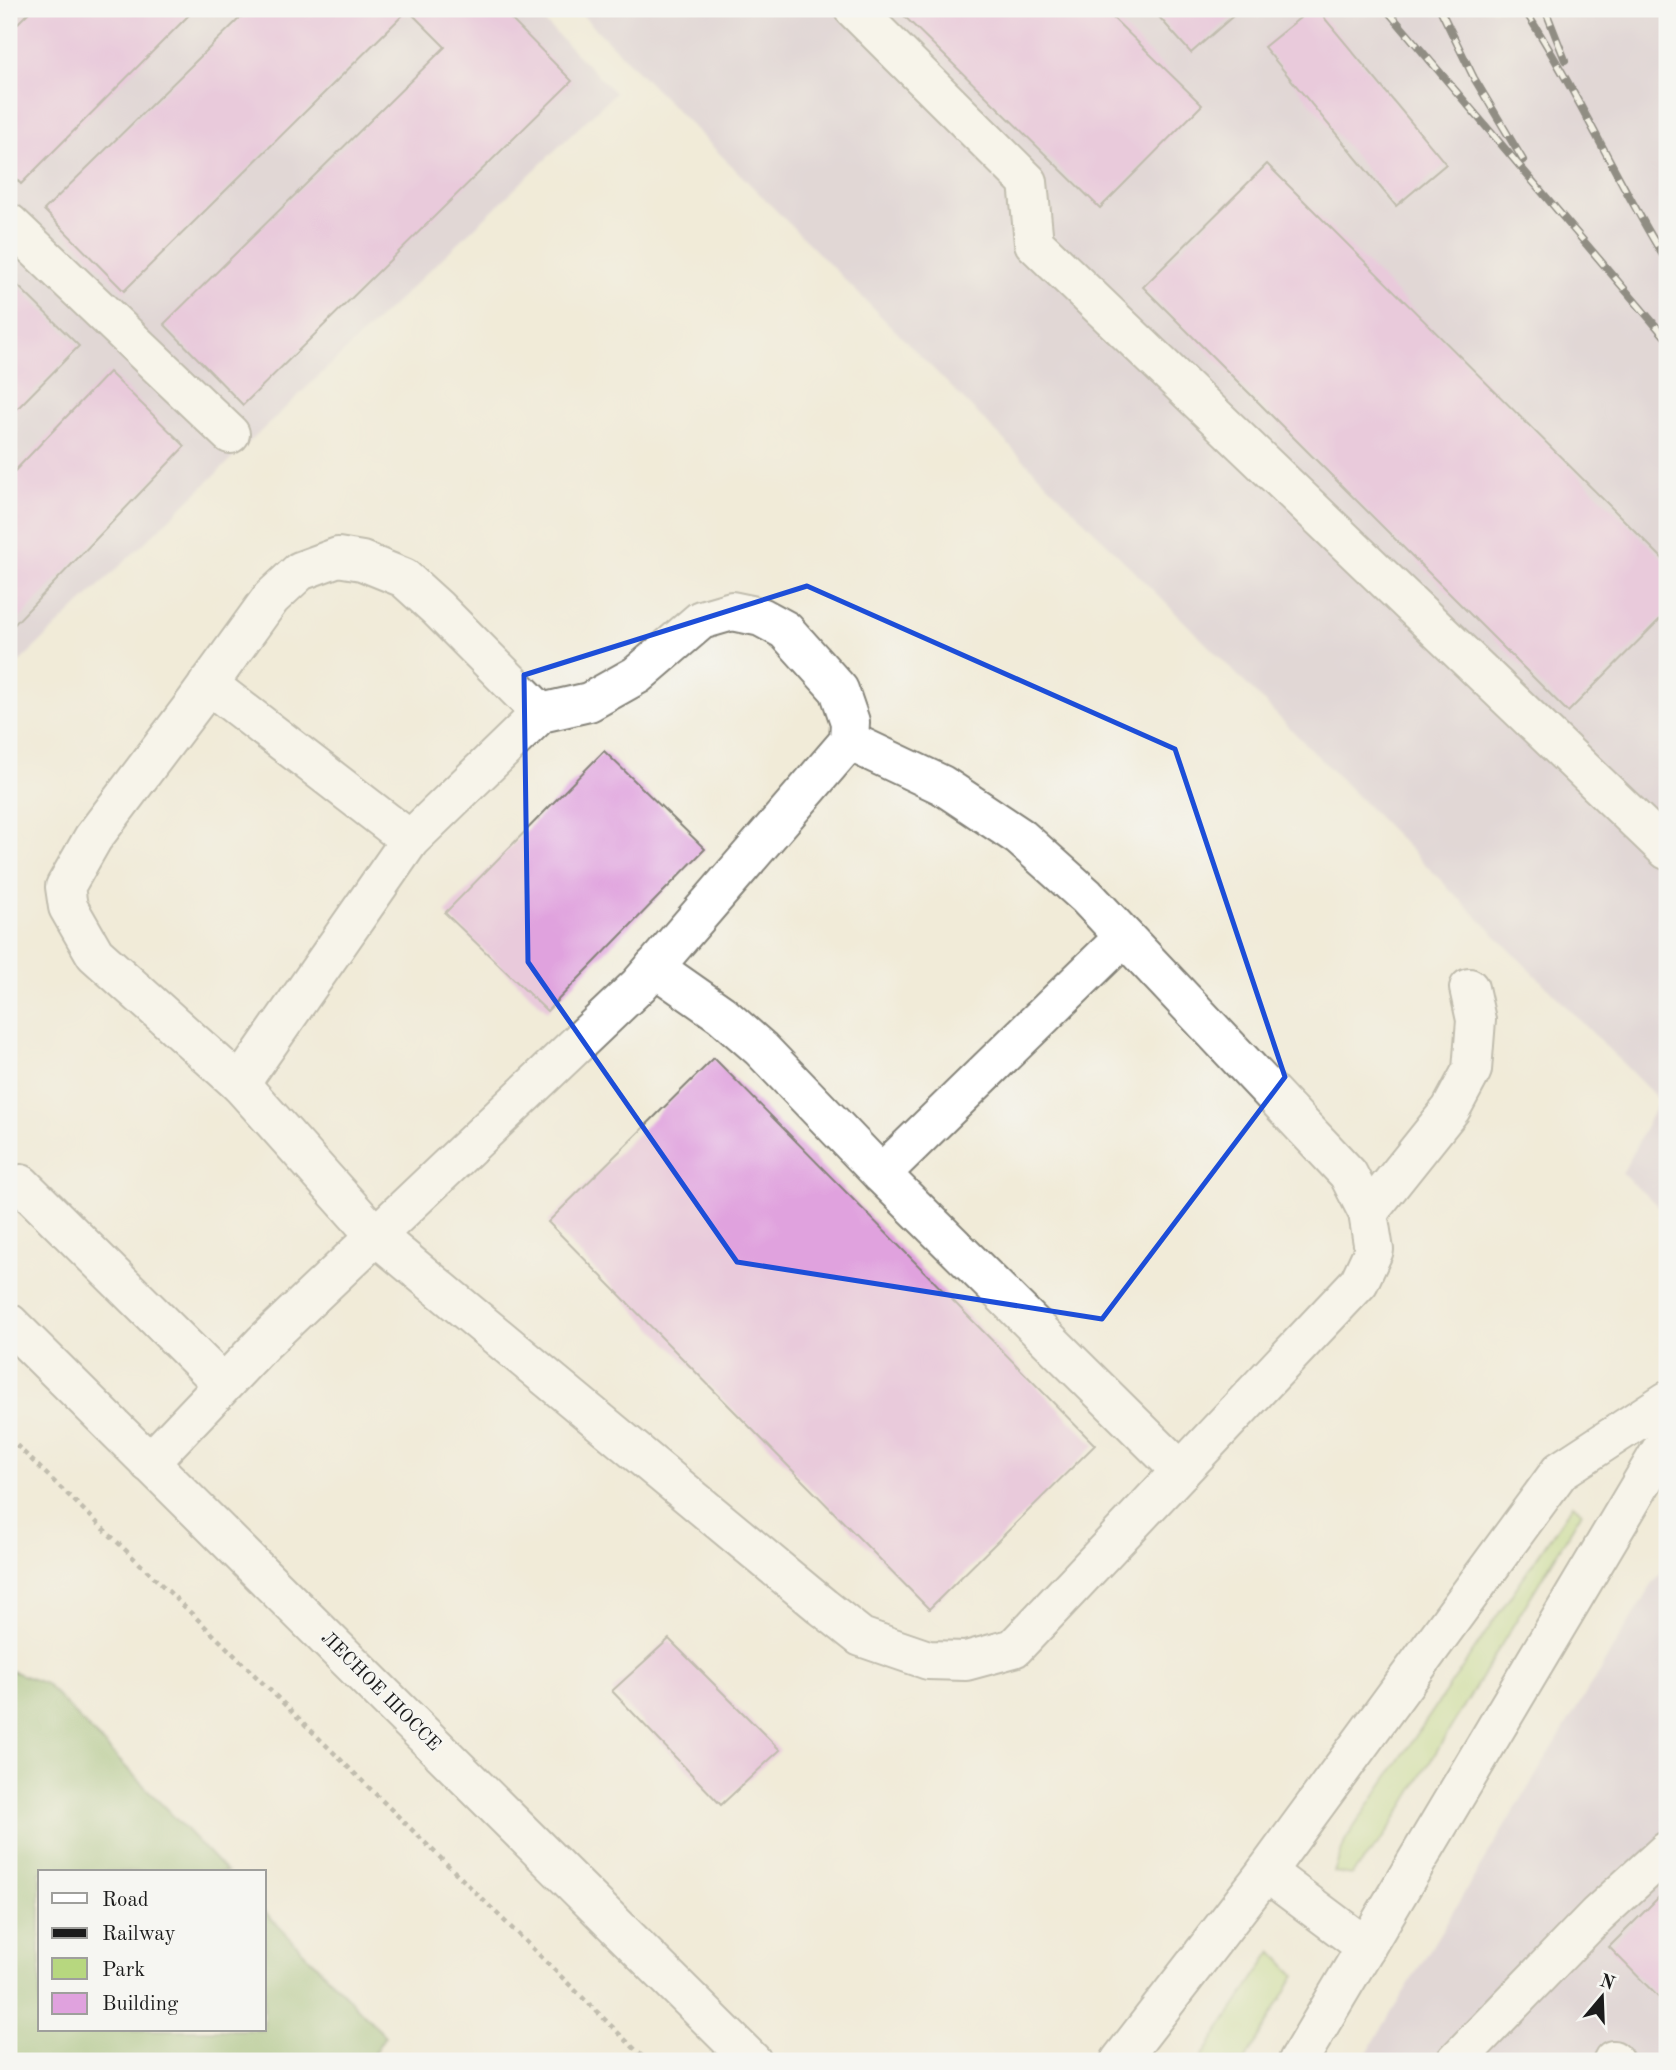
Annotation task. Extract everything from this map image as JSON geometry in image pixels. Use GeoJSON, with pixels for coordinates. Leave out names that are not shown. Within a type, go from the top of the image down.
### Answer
{"type":"FeatureCollection","features":[{"type":"Feature","properties":{"kind":"street"},"geometry":{"type":"LineString","coordinates":[[854,9],[1028,182],[1034,243],[1667,850]]}},
{"type":"Feature","properties":{"kind":"street"},"geometry":{"type":"LineString","coordinates":[[9,223],[230,434]]}},
{"type":"Feature","properties":{"kind":"street"},"geometry":{"type":"LineString","coordinates":[[541,713],[404,578],[362,561],[338,557],[300,571],[271,598],[93,838],[65,887],[68,907],[95,954],[240,1084],[375,1235],[861,1637],[928,1660],[966,1661],[1014,1648],[1359,1282],[1374,1250],[1368,1213],[1348,1174],[1086,896],[1020,836],[942,785],[849,741]]}},
{"type":"Feature","properties":{"kind":"street"},"geometry":{"type":"LineString","coordinates":[[149,1463],[262,1343],[639,985],[849,741],[850,722],[839,690],[785,630],[761,617],[732,611],[701,620],[636,675],[589,702],[541,713],[410,840],[240,1084]]}},
{"type":"Feature","properties":{"kind":"street"},"geometry":{"type":"LineString","coordinates":[[208,684],[410,840]]}},
{"type":"Feature","properties":{"kind":"street"},"geometry":{"type":"LineString","coordinates":[[881,1174],[1124,937]]}},
{"type":"Feature","properties":{"kind":"street"},"geometry":{"type":"LineString","coordinates":[[654,967],[721,1014],[761,1049],[881,1174],[1181,1471]]}},
{"type":"Feature","properties":{"kind":"street"},"geometry":{"type":"LineString","coordinates":[[1368,1213],[1451,1109],[1472,1070],[1476,1020],[1469,988]]}},
{"type":"Feature","properties":{"kind":"street"},"geometry":{"type":"LineString","coordinates":[[21,1184],[223,1384]]}},
{"type":"Feature","properties":{"kind":"street","name":"ЛЕСНОЕ ШОССЕ"},"geometry":{"type":"LineString","coordinates":[[9,1323],[752,2061]]}},
{"type":"Feature","properties":{"kind":"street"},"geometry":{"type":"LineString","coordinates":[[1120,2061],[1266,1872],[1560,1471],[1667,1401]]}},
{"type":"Feature","properties":{"kind":"street"},"geometry":{"type":"LineString","coordinates":[[1298,2061],[1667,1440]]}},
{"type":"Feature","properties":{"kind":"street"},"geometry":{"type":"LineString","coordinates":[[1456,2061],[1597,1915],[1667,1851]]}},
{"type":"Feature","properties":{"kind":"street"},"geometry":{"type":"LineString","coordinates":[[1266,1872],[1366,1947]]}},
{"type":"Feature","properties":{"kind":"path"},"geometry":{"type":"LineString","coordinates":[[9,1438],[216,1637],[647,2061]]}},
{"type":"Feature","properties":{"kind":"highlighted area"},"geometry":{"type":"Polygon","coordinates":[[[807,586],[1175,749],[1285,1077],[1102,1319],[737,1262],[528,962],[524,675],[807,586]]]}},
{"type":"Feature","properties":{"kind":"shaded area"},"geometry":{"type":"Polygon","coordinates":[[[9,9],[532,9],[615,93],[9,672],[9,9]]]}},
{"type":"Feature","properties":{"kind":"shaded area"},"geometry":{"type":"Polygon","coordinates":[[[576,9],[1667,9],[1667,1214],[1622,1174],[1659,1100],[576,9]]]}},
{"type":"Feature","properties":{"kind":"shaded area"},"geometry":{"type":"Polygon","coordinates":[[[1667,1563],[1667,2061],[1362,2061],[1648,1591],[1667,1563]]]}},
{"type":"Feature","properties":{"kind":"green space"},"geometry":{"type":"Polygon","coordinates":[[[1573,1504],[1582,1512],[1385,1836],[1351,1875],[1334,1872],[1346,1839],[1573,1504]]]}},
{"type":"Feature","properties":{"kind":"green space"},"geometry":{"type":"Polygon","coordinates":[[[9,1670],[46,1684],[225,1870],[38,1870],[38,2032],[266,2032],[266,1913],[385,2036],[369,2061],[9,2061],[9,1670]]]}},
{"type":"Feature","properties":{"kind":"green space"},"geometry":{"type":"Polygon","coordinates":[[[1272,1951],[1295,1975],[1245,2061],[1199,2061],[1272,1951]]]}},
{"type":"Feature","properties":{"kind":"building"},"geometry":{"type":"Polygon","coordinates":[[[32,9],[195,9],[21,184],[9,172],[9,32],[32,9]]]}},
{"type":"Feature","properties":{"kind":"building"},"geometry":{"type":"Polygon","coordinates":[[[249,9],[501,9],[572,81],[243,405],[164,324],[445,47],[408,10],[124,291],[44,210],[249,9]]]}},
{"type":"Feature","properties":{"kind":"building"},"geometry":{"type":"Polygon","coordinates":[[[897,9],[1104,9],[1202,105],[1100,208],[897,9]]]}},
{"type":"Feature","properties":{"kind":"building"},"geometry":{"type":"Polygon","coordinates":[[[1152,9],[1241,9],[1191,53],[1152,9]]]}},
{"type":"Feature","properties":{"kind":"building"},"geometry":{"type":"Polygon","coordinates":[[[1311,9],[1317,9],[1446,164],[1396,206],[1264,47],[1311,9]]]}},
{"type":"Feature","properties":{"kind":"building"},"geometry":{"type":"Polygon","coordinates":[[[1267,164],[1667,563],[1667,612],[1568,712],[1143,287],[1267,164]]]}},
{"type":"Feature","properties":{"kind":"building"},"geometry":{"type":"Polygon","coordinates":[[[9,277],[79,346],[9,417],[9,277]]]}},
{"type":"Feature","properties":{"kind":"building"},"geometry":{"type":"Polygon","coordinates":[[[109,372],[185,446],[9,630],[9,477],[109,372]]]}},
{"type":"Feature","properties":{"kind":"building"},"geometry":{"type":"Polygon","coordinates":[[[604,751],[705,849],[547,1011],[445,913],[604,751]]]}},
{"type":"Feature","properties":{"kind":"building"},"geometry":{"type":"Polygon","coordinates":[[[714,1058],[1095,1445],[929,1609],[548,1222],[714,1058]]]}},
{"type":"Feature","properties":{"kind":"building"},"geometry":{"type":"Polygon","coordinates":[[[669,1639],[780,1750],[721,1805],[612,1691],[669,1639]]]}},
{"type":"Feature","properties":{"kind":"building"},"geometry":{"type":"Polygon","coordinates":[[[1667,1889],[1667,2006],[1609,1947],[1667,1889]]]}},
{"type":"Feature","properties":{"kind":"railway"},"geometry":{"type":"LineString","coordinates":[[1386,9],[1667,339]]}},
{"type":"Feature","properties":{"kind":"railway"},"geometry":{"type":"LineString","coordinates":[[1440,9],[1474,78],[1523,160]]}},
{"type":"Feature","properties":{"kind":"railway"},"geometry":{"type":"LineString","coordinates":[[1524,9],[1562,71],[1667,262]]}},
{"type":"Feature","properties":{"kind":"railway"},"geometry":{"type":"LineString","coordinates":[[1545,9],[1565,60]]}}]}
